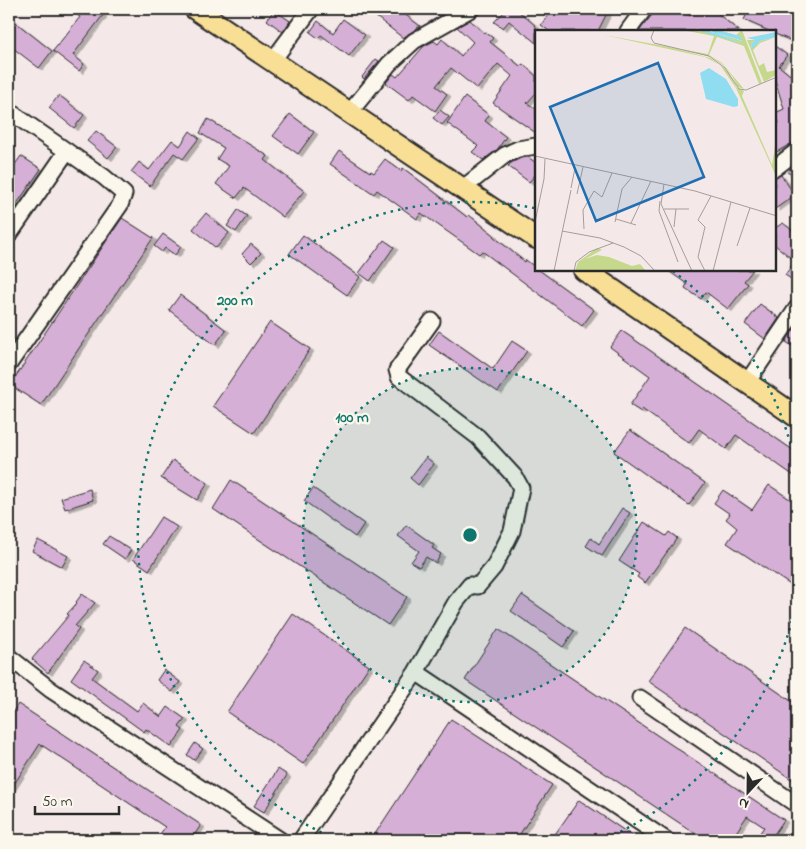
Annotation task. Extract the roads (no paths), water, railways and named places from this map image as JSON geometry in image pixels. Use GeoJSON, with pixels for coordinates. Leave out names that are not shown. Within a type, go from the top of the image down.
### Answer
{"type":"FeatureCollection","features":[{"type":"Feature","properties":{"kind":"main road"},"geometry":{"type":"LineString","coordinates":[[195,9],[535,237]]}},
{"type":"Feature","properties":{"kind":"main road"},"geometry":{"type":"LineString","coordinates":[[585,271],[748,381],[797,417]]}},
{"type":"Feature","properties":{"kind":"street"},"geometry":{"type":"LineString","coordinates":[[273,60],[311,9]]}},
{"type":"Feature","properties":{"kind":"street"},"geometry":{"type":"LineString","coordinates":[[350,112],[389,64],[414,41],[471,9]]}},
{"type":"Feature","properties":{"kind":"street"},"geometry":{"type":"LineString","coordinates":[[629,30],[644,9]]}},
{"type":"Feature","properties":{"kind":"street"},"geometry":{"type":"LineString","coordinates":[[9,112],[104,177],[124,194],[120,205],[9,364]]}},
{"type":"Feature","properties":{"kind":"street"},"geometry":{"type":"LineString","coordinates":[[462,189],[505,155],[535,146]]}},
{"type":"Feature","properties":{"kind":"street"},"geometry":{"type":"LineString","coordinates":[[9,235],[67,151]]}},
{"type":"Feature","properties":{"kind":"street"},"geometry":{"type":"LineString","coordinates":[[776,167],[797,151]]}},
{"type":"Feature","properties":{"kind":"street"},"geometry":{"type":"LineString","coordinates":[[748,381],[797,308]]}},
{"type":"Feature","properties":{"kind":"street"},"geometry":{"type":"LineString","coordinates":[[301,840],[416,672],[456,602],[470,585],[478,586],[494,567],[512,531],[521,488],[515,477],[478,437],[399,377],[397,370],[432,321]]}},
{"type":"Feature","properties":{"kind":"street"},"geometry":{"type":"LineString","coordinates":[[9,658],[51,690],[280,840]]}},
{"type":"Feature","properties":{"kind":"street"},"geometry":{"type":"LineString","coordinates":[[416,672],[666,840]]}},
{"type":"Feature","properties":{"kind":"street"},"geometry":{"type":"LineString","coordinates":[[640,698],[797,805]]}}]}
